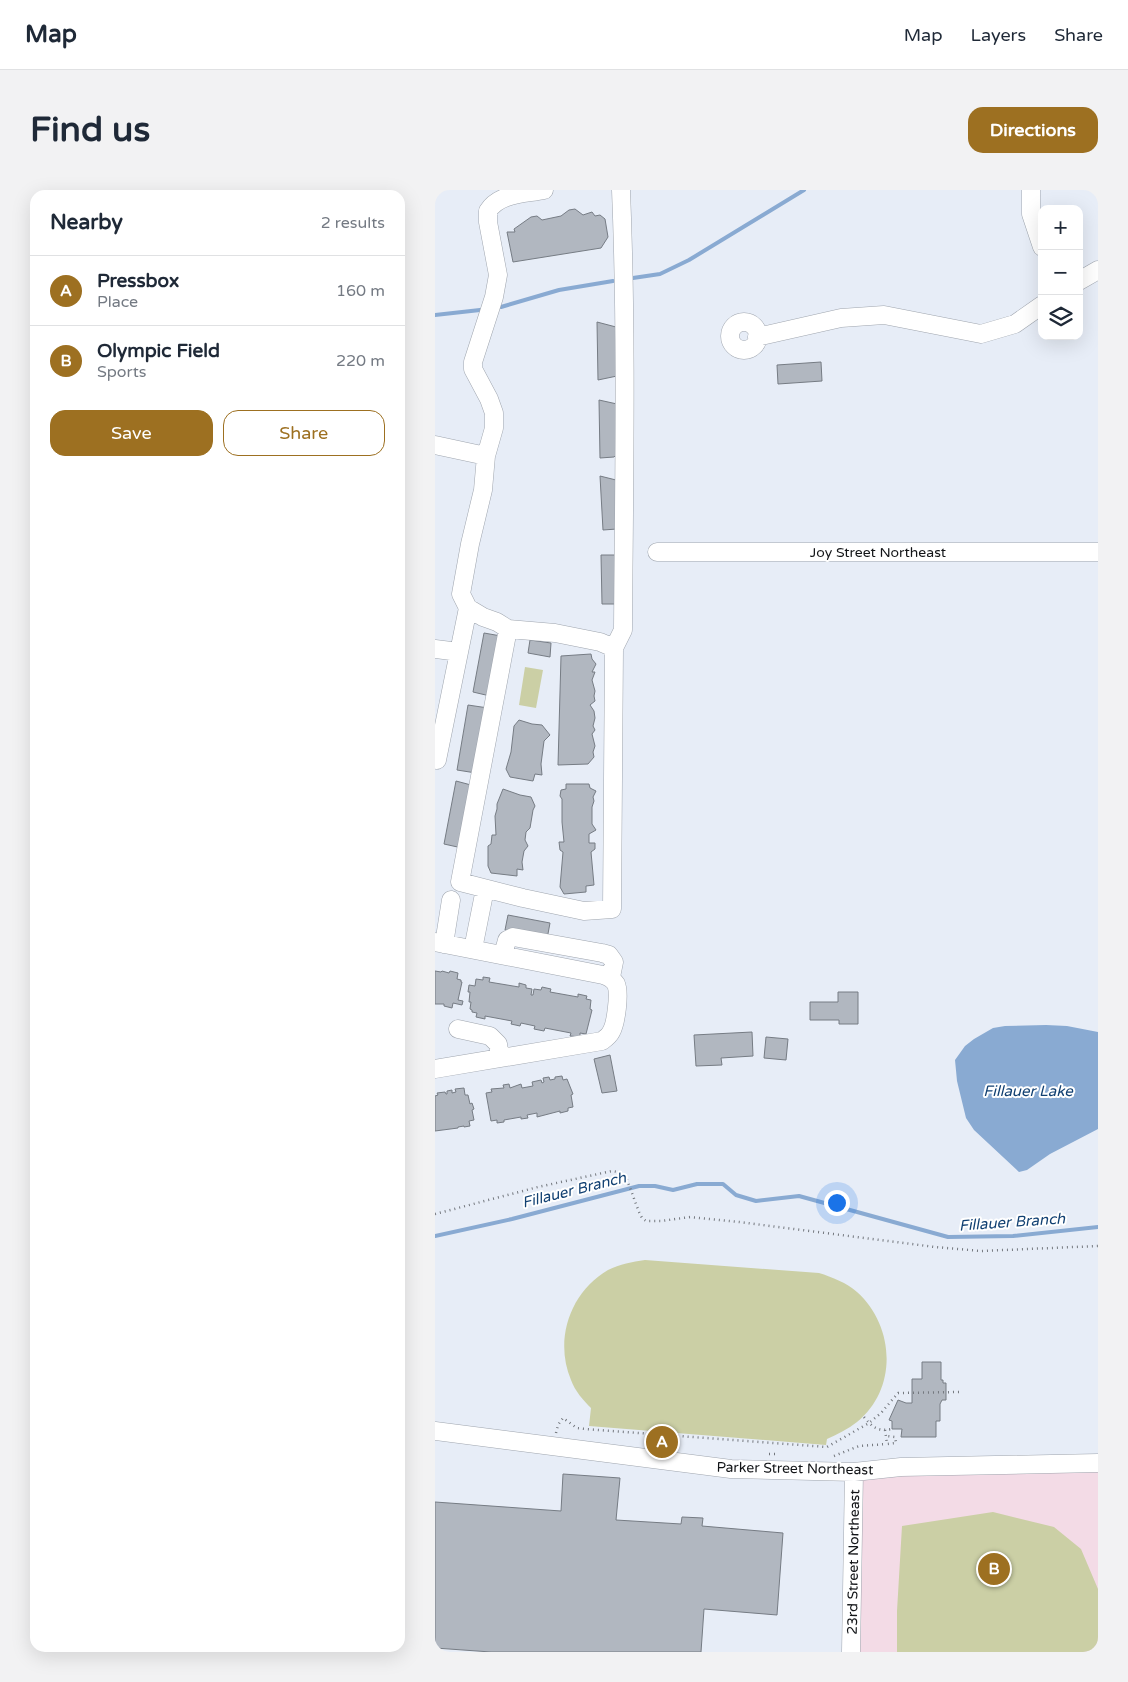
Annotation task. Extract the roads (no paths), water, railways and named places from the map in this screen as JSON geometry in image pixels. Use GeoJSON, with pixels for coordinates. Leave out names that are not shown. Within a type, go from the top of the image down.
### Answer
{"type":"FeatureCollection","features":[{"type":"Feature","properties":{"kind":"street"},"geometry":{"type":"LineString","coordinates":[[544,190],[506,197],[496,201],[488,211],[488,222],[498,275],[495,297],[473,362],[473,369],[494,413],[494,428],[486,456],[483,490],[470,544],[461,594],[468,608],[509,629],[555,633],[600,642],[614,648]]}},
{"type":"Feature","properties":{"kind":"street"},"geometry":{"type":"LineString","coordinates":[[509,629],[461,882],[485,890],[584,911],[612,909],[614,648],[623,630],[624,467],[621,190]]}},
{"type":"Feature","properties":{"kind":"street"},"geometry":{"type":"LineString","coordinates":[[1031,190],[1031,214],[1038,235]]}},
{"type":"Feature","properties":{"kind":"street"},"geometry":{"type":"LineString","coordinates":[[1083,279],[1098,270]]}},
{"type":"Feature","properties":{"kind":"street"},"geometry":{"type":"LineString","coordinates":[[757,337],[841,318],[884,315],[981,334],[1015,324],[1038,308]]}},
{"type":"Feature","properties":{"kind":"street"},"geometry":{"type":"LineString","coordinates":[[435,445],[486,456]]}},
{"type":"Feature","properties":{"kind":"street","name":"Joy Street Northeast"},"geometry":{"type":"LineString","coordinates":[[657,552],[1098,552]]}},
{"type":"Feature","properties":{"kind":"street"},"geometry":{"type":"LineString","coordinates":[[435,759],[437,760],[468,608]]}},
{"type":"Feature","properties":{"kind":"street"},"geometry":{"type":"LineString","coordinates":[[435,649],[459,652]]}},
{"type":"Feature","properties":{"kind":"street"},"geometry":{"type":"LineString","coordinates":[[473,950],[485,890]]}},
{"type":"Feature","properties":{"kind":"street"},"geometry":{"type":"LineString","coordinates":[[435,1069],[594,1043],[608,1037],[614,1026],[617,995],[615,983],[611,977],[614,962],[609,955],[513,937],[507,940],[503,955],[440,943],[451,900]]}},
{"type":"Feature","properties":{"kind":"street"},"geometry":{"type":"LineString","coordinates":[[458,1030],[490,1036],[498,1044],[500,1058]]}},
{"type":"Feature","properties":{"kind":"street","name":"Parker Street Northeast"},"geometry":{"type":"LineString","coordinates":[[435,1431],[731,1469],[854,1472],[901,1467],[1098,1463]]}},
{"type":"Feature","properties":{"kind":"street","name":"23rd Street Northeast"},"geometry":{"type":"LineString","coordinates":[[851,1652],[854,1472]]}},
{"type":"Feature","properties":{"kind":"water","name":"Fillauer Lake"},"geometry":{"type":"Polygon","coordinates":[[[1046,1025],[1067,1026],[1098,1032],[1098,1129],[1050,1154],[1027,1170],[1019,1172],[974,1130],[966,1118],[957,1081],[955,1060],[965,1046],[993,1028],[1046,1025]]]}},
{"type":"Feature","properties":{"kind":"waterway"},"geometry":{"type":"LineString","coordinates":[[633,278],[660,274],[689,260],[804,190]]}},
{"type":"Feature","properties":{"kind":"waterway"},"geometry":{"type":"LineString","coordinates":[[501,307],[559,290],[613,281]]}},
{"type":"Feature","properties":{"kind":"waterway"},"geometry":{"type":"LineString","coordinates":[[435,315],[480,310]]}},
{"type":"Feature","properties":{"kind":"waterway","name":"Fillauer Branch"},"geometry":{"type":"LineString","coordinates":[[435,1236],[512,1219],[639,1186],[655,1186],[673,1190],[697,1184],[723,1184],[736,1195],[756,1201],[799,1196],[948,1237],[1013,1236],[1098,1227]]}},
{"type":"Feature","properties":{"kind":"place","name":"Pressbox"},"geometry":{"type":"Point","coordinates":[662,1442]}},
{"type":"Feature","properties":{"kind":"place","name":"Olympic Field"},"geometry":{"type":"Point","coordinates":[994,1569]}}]}
